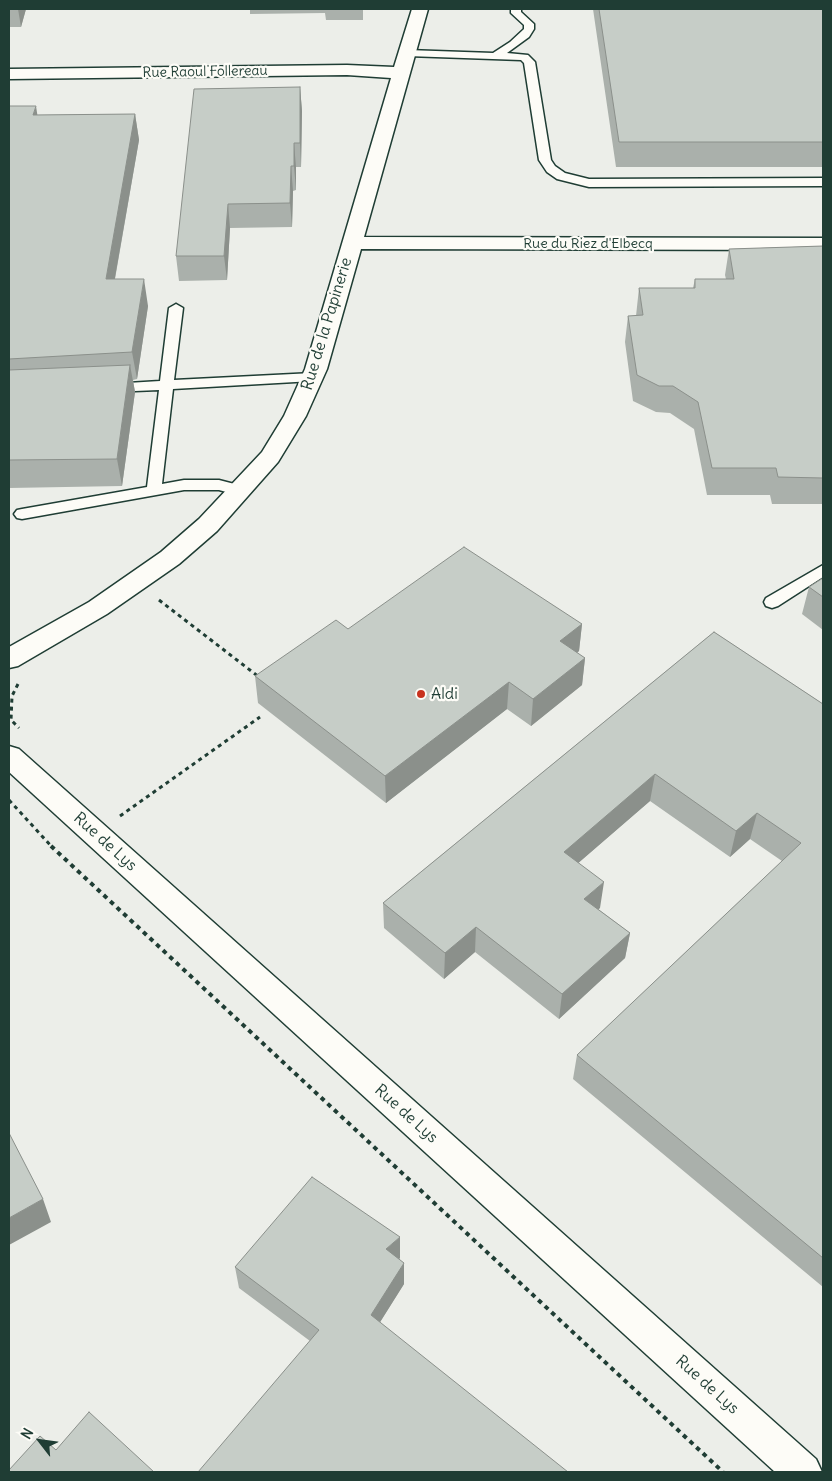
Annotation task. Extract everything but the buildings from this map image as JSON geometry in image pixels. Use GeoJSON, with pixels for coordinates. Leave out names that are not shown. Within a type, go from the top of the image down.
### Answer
{"type":"FeatureCollection","features":[{"type":"Feature","properties":{"kind":"street","name":"Rue de la Papinerie"},"geometry":{"type":"LineString","coordinates":[[9,659],[98,608],[146,576],[190,541],[241,491],[270,456],[282,438],[295,416],[313,377],[420,9]]}},
{"type":"Feature","properties":{"kind":"street","name":"Rue Raoul Follereau"},"geometry":{"type":"LineString","coordinates":[[9,74],[333,70],[405,63]]}},
{"type":"Feature","properties":{"kind":"street","name":"Rue du Riez d'Elbecq"},"geometry":{"type":"LineString","coordinates":[[352,243],[823,244]]}},
{"type":"Feature","properties":{"kind":"street","name":"Rue de Lys"},"geometry":{"type":"LineString","coordinates":[[16,745],[803,1472]]}},
{"type":"Feature","properties":{"kind":"lane"},"geometry":{"type":"LineString","coordinates":[[498,54],[520,40],[529,29],[529,24],[516,13],[516,9]]}},
{"type":"Feature","properties":{"kind":"lane"},"geometry":{"type":"LineString","coordinates":[[405,63],[498,54],[524,57],[529,62],[545,160],[551,169],[560,176],[589,183],[614,184],[823,182]]}},
{"type":"Feature","properties":{"kind":"lane"},"geometry":{"type":"LineString","coordinates":[[154,490],[176,308]]}},
{"type":"Feature","properties":{"kind":"lane"},"geometry":{"type":"LineString","coordinates":[[98,388],[167,386],[313,377]]}},
{"type":"Feature","properties":{"kind":"lane"},"geometry":{"type":"LineString","coordinates":[[22,514],[184,485],[219,485],[241,491]]}},
{"type":"Feature","properties":{"kind":"lane"},"geometry":{"type":"LineString","coordinates":[[772,602],[823,570]]}},
{"type":"Feature","properties":{"kind":"path"},"geometry":{"type":"LineString","coordinates":[[158,599],[265,682]]}},
{"type":"Feature","properties":{"kind":"path"},"geometry":{"type":"LineString","coordinates":[[16,745],[10,720],[10,696],[20,680]]}},
{"type":"Feature","properties":{"kind":"path"},"geometry":{"type":"LineString","coordinates":[[118,818],[260,716]]}},
{"type":"Feature","properties":{"kind":"path"},"geometry":{"type":"LineString","coordinates":[[9,799],[61,857],[722,1472]]}},
{"type":"Feature","properties":{"kind":"shaded area"},"geometry":{"type":"Polygon","coordinates":[[[9,9],[823,9],[823,1472],[9,1472],[9,9]]]}},
{"type":"Feature","properties":{"kind":"place","name":"Aldi"},"geometry":{"type":"Point","coordinates":[421,694]}}]}
